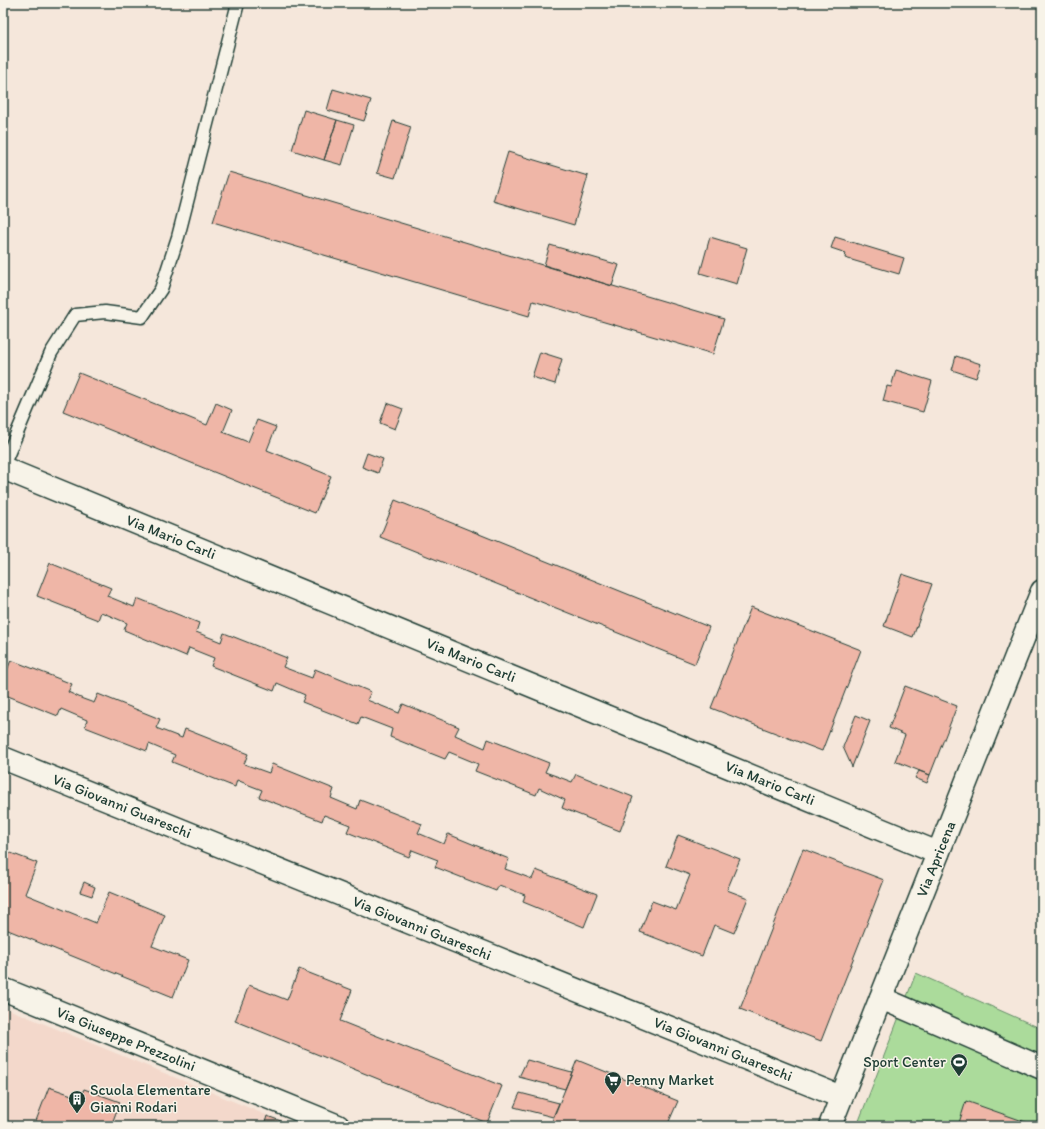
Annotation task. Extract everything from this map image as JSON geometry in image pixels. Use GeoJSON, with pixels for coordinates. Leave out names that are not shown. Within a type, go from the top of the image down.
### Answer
{"type":"FeatureCollection","features":[{"type":"Feature","properties":{"kind":"street","name":"Via Mario Carli"},"geometry":{"type":"LineString","coordinates":[[3,467],[938,852]]}},
{"type":"Feature","properties":{"kind":"street","name":"Via Apricena"},"geometry":{"type":"LineString","coordinates":[[830,1126],[1042,591]]}},
{"type":"Feature","properties":{"kind":"street","name":"Via Giovanni Guareschi"},"geometry":{"type":"LineString","coordinates":[[3,758],[841,1097]]}},
{"type":"Feature","properties":{"kind":"street","name":"Via Giuseppe Prezzolini"},"geometry":{"type":"LineString","coordinates":[[3,989],[294,1118],[338,1126]]}},
{"type":"Feature","properties":{"kind":"street"},"geometry":{"type":"LineString","coordinates":[[881,998],[1042,1068]]}},
{"type":"Feature","properties":{"kind":"lane"},"geometry":{"type":"LineString","coordinates":[[3,467],[51,353],[75,315],[105,312],[142,317],[161,289],[178,237],[238,3]]}},
{"type":"Feature","properties":{"kind":"shaded area"},"geometry":{"type":"Polygon","coordinates":[[[3,1007],[281,1121],[279,1126],[3,1126],[3,1007]]]}},
{"type":"Feature","properties":{"kind":"green space","name":"Sport Center"},"geometry":{"type":"Polygon","coordinates":[[[916,973],[1042,1029],[1042,1126],[857,1126],[916,973]]]}},
{"type":"Feature","properties":{"kind":"building"},"geometry":{"type":"Polygon","coordinates":[[[333,89],[371,100],[364,121],[327,110],[333,89]]]}},
{"type":"Feature","properties":{"kind":"building"},"geometry":{"type":"Polygon","coordinates":[[[304,110],[337,120],[324,160],[292,150],[304,110]]]}},
{"type":"Feature","properties":{"kind":"building"},"geometry":{"type":"Polygon","coordinates":[[[337,120],[354,125],[342,165],[324,160],[337,120]]]}},
{"type":"Feature","properties":{"kind":"building"},"geometry":{"type":"Polygon","coordinates":[[[393,121],[411,127],[395,178],[377,173],[393,121]]]}},
{"type":"Feature","properties":{"kind":"building"},"geometry":{"type":"Polygon","coordinates":[[[508,152],[588,176],[574,225],[493,201],[508,152]]]}},
{"type":"Feature","properties":{"kind":"building"},"geometry":{"type":"Polygon","coordinates":[[[229,172],[724,319],[713,354],[533,301],[529,316],[213,222],[229,172]]]}},
{"type":"Feature","properties":{"kind":"building"},"geometry":{"type":"Polygon","coordinates":[[[710,237],[747,248],[737,284],[700,273],[710,237]]]}},
{"type":"Feature","properties":{"kind":"building"},"geometry":{"type":"Polygon","coordinates":[[[835,237],[904,258],[899,274],[845,258],[846,253],[831,248],[835,237]]]}},
{"type":"Feature","properties":{"kind":"building"},"geometry":{"type":"Polygon","coordinates":[[[550,245],[619,265],[612,286],[544,265],[550,245]]]}},
{"type":"Feature","properties":{"kind":"building"},"geometry":{"type":"Polygon","coordinates":[[[540,352],[562,359],[555,384],[532,377],[540,352]]]}},
{"type":"Feature","properties":{"kind":"building"},"geometry":{"type":"Polygon","coordinates":[[[956,356],[981,364],[976,378],[952,370],[956,356]]]}},
{"type":"Feature","properties":{"kind":"building"},"geometry":{"type":"Polygon","coordinates":[[[896,370],[932,381],[923,412],[883,401],[887,386],[891,387],[896,370]]]}},
{"type":"Feature","properties":{"kind":"building"},"geometry":{"type":"Polygon","coordinates":[[[79,373],[207,425],[216,403],[232,410],[223,432],[248,442],[257,420],[276,427],[267,450],[331,476],[315,513],[63,411],[79,373]]]}},
{"type":"Feature","properties":{"kind":"building"},"geometry":{"type":"Polygon","coordinates":[[[387,403],[403,409],[395,429],[380,423],[387,403]]]}},
{"type":"Feature","properties":{"kind":"building"},"geometry":{"type":"Polygon","coordinates":[[[367,453],[383,459],[378,473],[362,467],[367,453]]]}},
{"type":"Feature","properties":{"kind":"building"},"geometry":{"type":"Polygon","coordinates":[[[395,500],[709,627],[695,664],[380,537],[395,500]]]}},
{"type":"Feature","properties":{"kind":"building"},"geometry":{"type":"Polygon","coordinates":[[[50,563],[111,588],[107,596],[134,607],[137,598],[199,623],[196,632],[221,642],[224,633],[287,658],[283,667],[312,678],[315,669],[371,692],[367,700],[399,713],[403,704],[459,727],[455,735],[485,748],[488,739],[549,763],[545,772],[572,782],[576,774],[633,797],[620,831],[562,808],[565,800],[539,788],[536,795],[475,771],[478,764],[449,752],[445,759],[390,737],[392,729],[361,717],[358,724],[302,702],[305,695],[277,683],[274,691],[211,666],[214,658],[189,648],[186,656],[124,630],[127,623],[101,612],[98,620],[37,596],[50,563]]]}},
{"type":"Feature","properties":{"kind":"building"},"geometry":{"type":"Polygon","coordinates":[[[902,574],[932,584],[913,637],[884,626],[902,574]]]}},
{"type":"Feature","properties":{"kind":"building"},"geometry":{"type":"Polygon","coordinates":[[[751,607],[861,650],[822,751],[711,708],[751,607]]]}},
{"type":"Feature","properties":{"kind":"building"},"geometry":{"type":"Polygon","coordinates":[[[11,660],[72,684],[68,692],[83,699],[94,703],[98,694],[160,719],[156,728],[182,738],[185,729],[248,754],[244,764],[269,773],[272,764],[334,789],[331,798],[357,809],[360,800],[422,824],[418,833],[444,844],[448,834],[509,859],[505,869],[532,879],[536,870],[597,894],[584,927],[523,902],[525,895],[499,885],[496,891],[435,867],[438,860],[412,850],[409,857],[347,832],[350,825],[324,815],[322,821],[259,797],[262,790],[237,780],[235,787],[172,762],[175,755],[149,744],[147,751],[85,727],[87,720],[61,709],[58,716],[3,694],[3,681],[11,660]]]}},
{"type":"Feature","properties":{"kind":"building"},"geometry":{"type":"Polygon","coordinates":[[[905,686],[957,706],[930,775],[895,761],[905,735],[889,728],[905,686]]]}},
{"type":"Feature","properties":{"kind":"building"},"geometry":{"type":"Polygon","coordinates":[[[856,715],[870,721],[852,767],[843,747],[856,715]]]}},
{"type":"Feature","properties":{"kind":"building"},"geometry":{"type":"Polygon","coordinates":[[[919,771],[930,775],[927,783],[915,778],[919,771]]]}},
{"type":"Feature","properties":{"kind":"building"},"geometry":{"type":"Polygon","coordinates":[[[678,835],[740,859],[727,890],[748,898],[734,933],[714,925],[702,956],[640,932],[652,901],[676,910],[690,875],[666,866],[678,835]]]}},
{"type":"Feature","properties":{"kind":"building"},"geometry":{"type":"Polygon","coordinates":[[[803,849],[884,880],[821,1041],[740,1009],[803,849]]]}},
{"type":"Feature","properties":{"kind":"building"},"geometry":{"type":"Polygon","coordinates":[[[3,850],[37,863],[25,894],[96,923],[109,892],[165,915],[152,946],[188,960],[173,997],[3,928],[3,850]]]}},
{"type":"Feature","properties":{"kind":"building"},"geometry":{"type":"Polygon","coordinates":[[[84,882],[95,887],[92,896],[80,892],[84,882]]]}},
{"type":"Feature","properties":{"kind":"building"},"geometry":{"type":"Polygon","coordinates":[[[299,969],[352,990],[340,1021],[502,1086],[487,1123],[235,1021],[249,985],[287,1000],[299,969]]]}},
{"type":"Feature","properties":{"kind":"building"},"geometry":{"type":"Polygon","coordinates":[[[527,1060],[572,1072],[565,1089],[519,1077],[527,1060]]]}},
{"type":"Feature","properties":{"kind":"building","name":"Penny Market"},"geometry":{"type":"Polygon","coordinates":[[[577,1060],[678,1101],[667,1126],[550,1126],[577,1060]]]}},
{"type":"Feature","properties":{"kind":"building","name":"Scuola Elementare Gianni Rodari"},"geometry":{"type":"Polygon","coordinates":[[[49,1087],[80,1098],[84,1089],[120,1102],[111,1126],[34,1126],[49,1087]]]}},
{"type":"Feature","properties":{"kind":"building"},"geometry":{"type":"Polygon","coordinates":[[[520,1093],[559,1103],[553,1117],[514,1107],[520,1093]]]}},
{"type":"Feature","properties":{"kind":"building"},"geometry":{"type":"Polygon","coordinates":[[[966,1101],[1037,1126],[958,1126],[966,1101]]]}},
{"type":"Feature","properties":{"kind":"building"},"geometry":{"type":"Polygon","coordinates":[[[267,1116],[281,1121],[279,1126],[264,1126],[267,1116]]]}},
{"type":"Feature","properties":{"kind":"place","name":"Sport Center"},"geometry":{"type":"Point","coordinates":[959,1077]}},
{"type":"Feature","properties":{"kind":"place","name":"Penny Market"},"geometry":{"type":"Point","coordinates":[613,1095]}},
{"type":"Feature","properties":{"kind":"place","name":"Scuola Elementare Gianni Rodari"},"geometry":{"type":"Point","coordinates":[77,1114]}}]}
